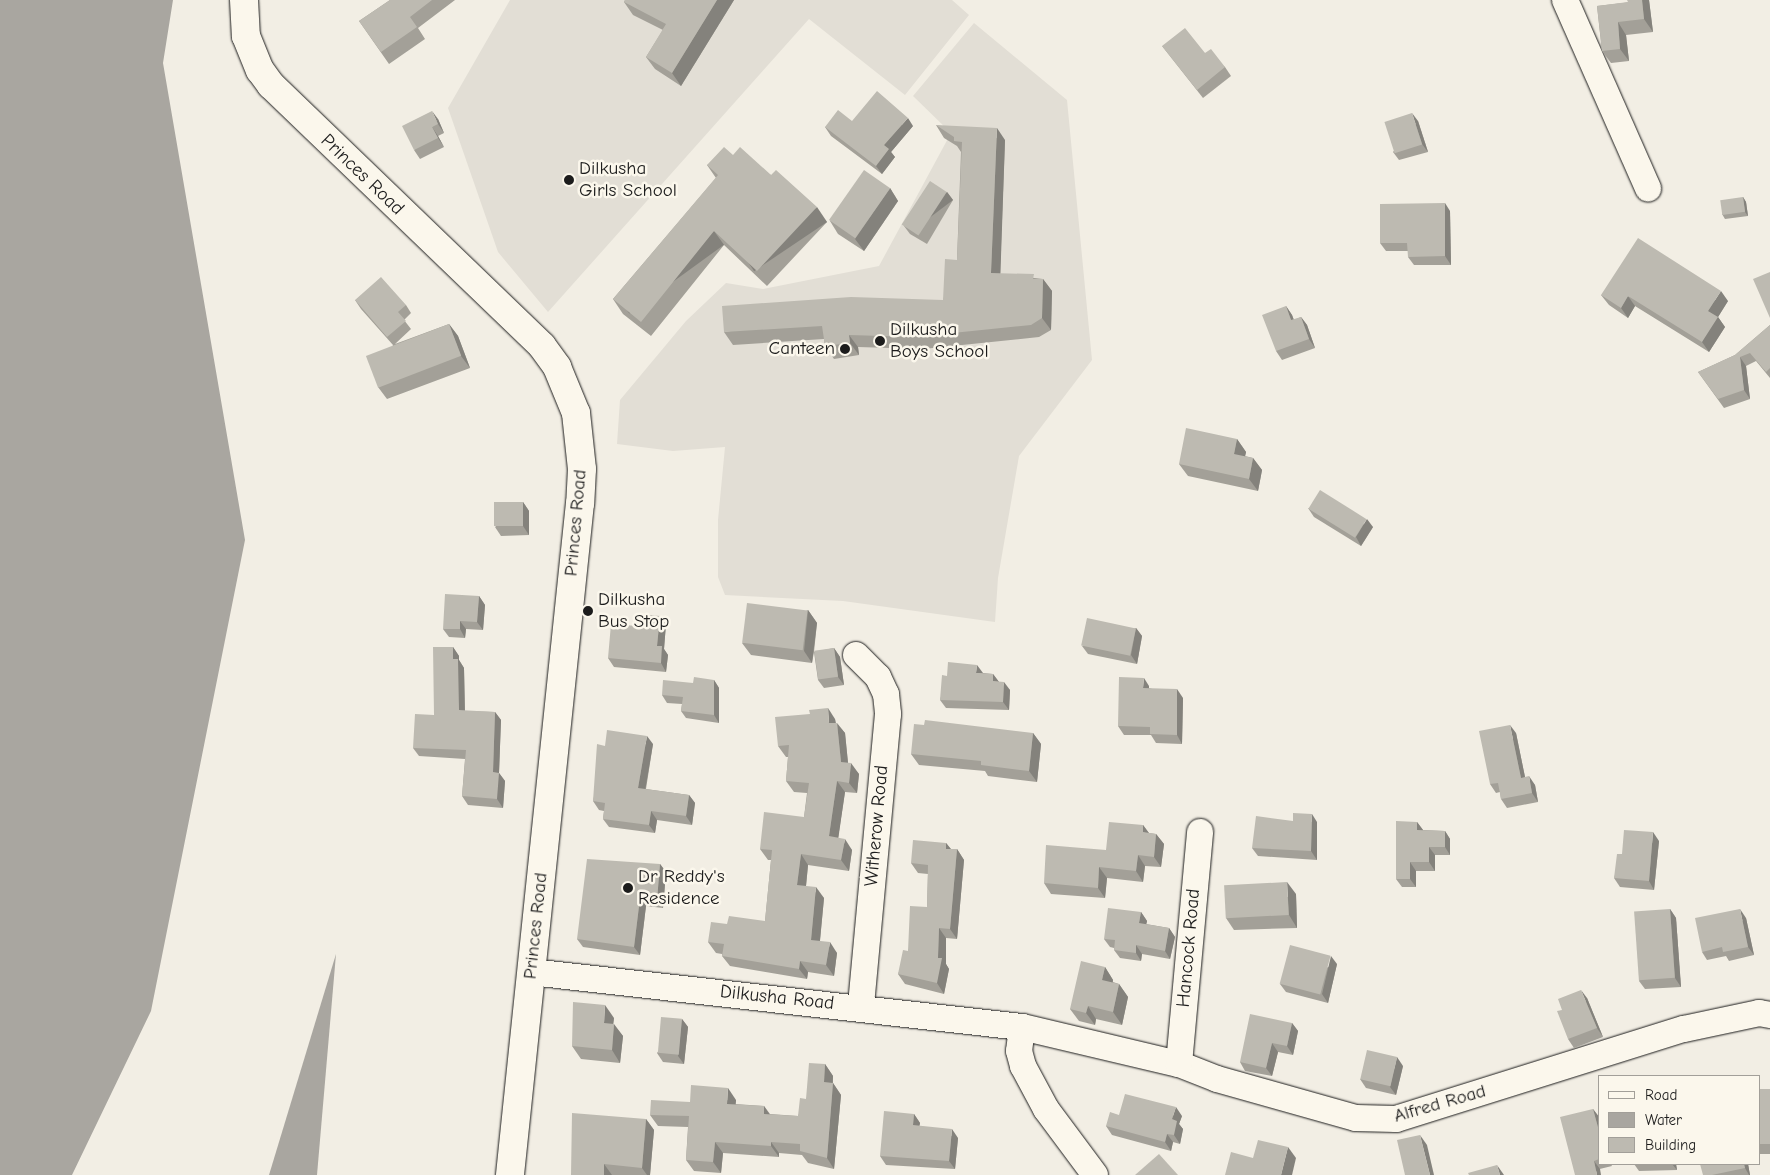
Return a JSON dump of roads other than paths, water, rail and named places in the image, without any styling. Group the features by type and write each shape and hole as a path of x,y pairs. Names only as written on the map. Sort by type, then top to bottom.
{"main road":[{"name":"Princes Road","path":"244,0 246,36 260,70 271,85 542,346 557,367 573,399 581,454 580,503 510,1175"}],"street":[{"path":"1565,0 1648,188"},
{"name":"Witherow Road","path":"856,655 878,678 886,694 888,714 861,1007"},
{"name":"Hancock Road","path":"1179,1064 1200,832"},
{"name":"Dilkusha Road","path":"531,972 861,1007 1022,1028"},
{"name":"Alfred Road","path":"1022,1028 1179,1064 1217,1079 1356,1118 1396,1120 1684,1029 1759,1014 1770,1015"},
{"path":"1022,1028 1019,1051 1023,1066 1046,1109 1096,1175"}],"water":[{"path":"0,0 173,0 163,63 245,540 151,1011 72,1175 0,1175"},
{"path":"336,954 317,1175 269,1175"}],"place":[{"name":"Dilkusha Girls School","path":"569,180"},
{"name":"Dilkusha Boys School","path":"880,341"},
{"name":"Canteen","path":"845,349"},
{"name":"Dilkusha Bus Stop","path":"588,611"},
{"name":"Dr Reddy's Residence","path":"628,888"}]}
